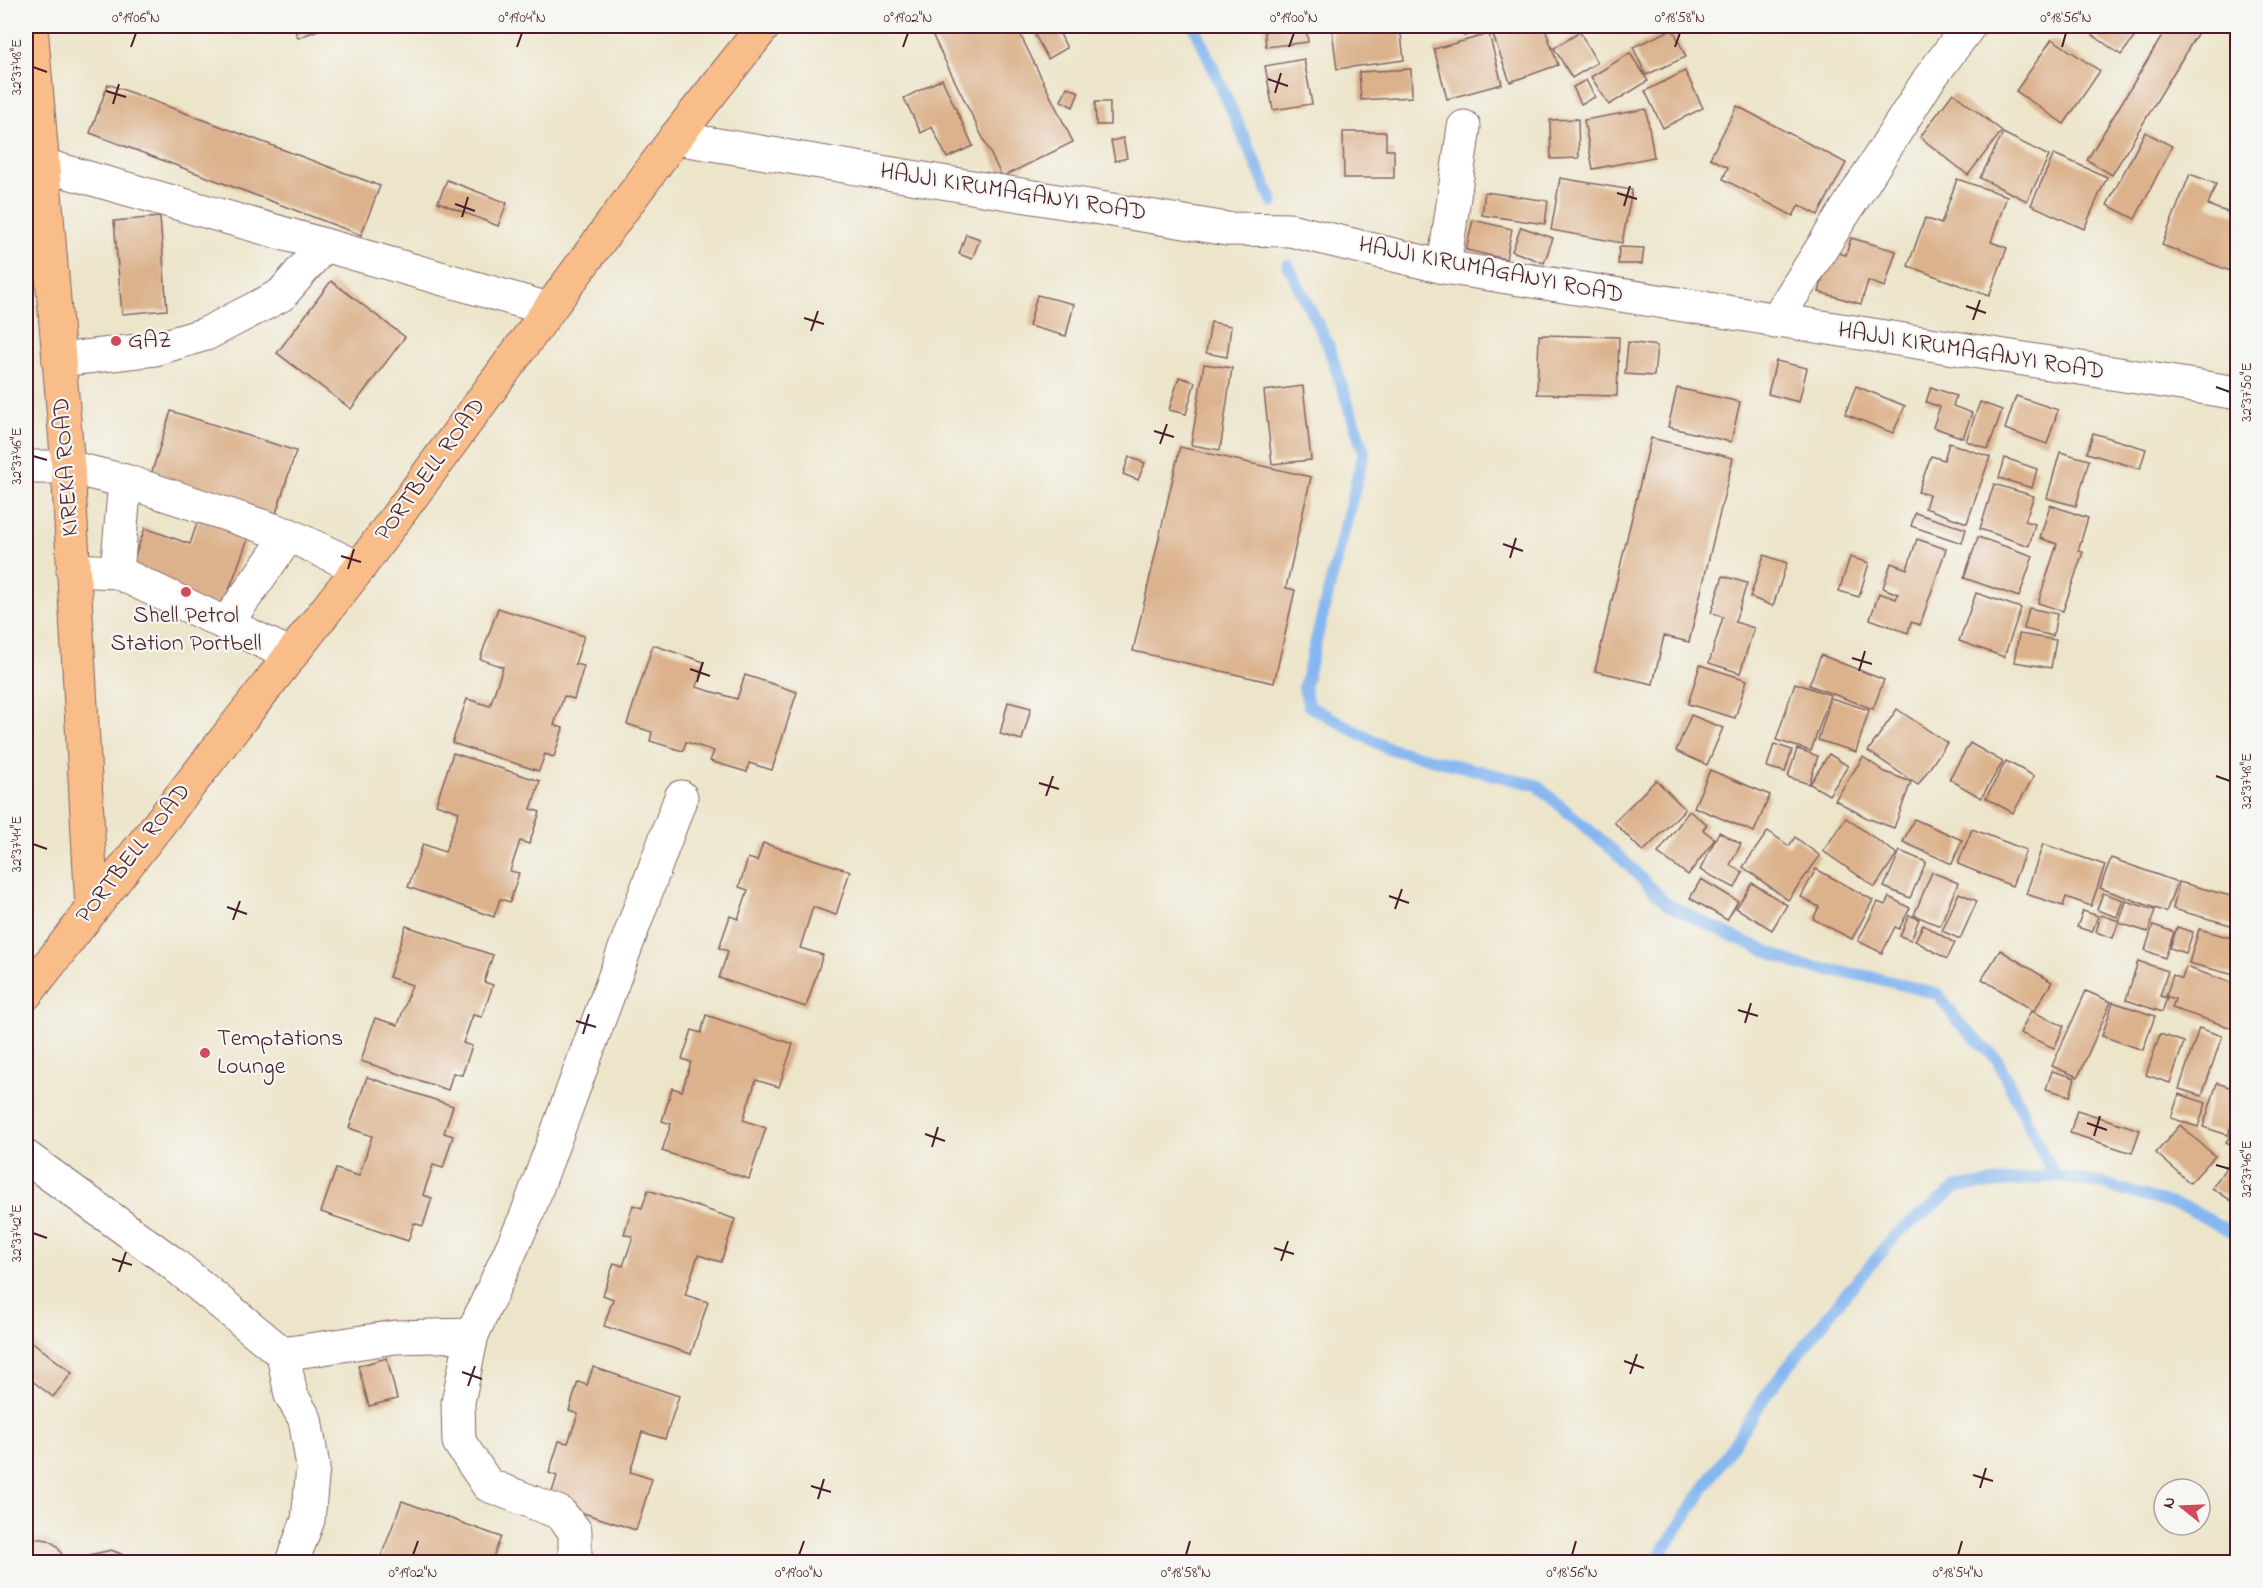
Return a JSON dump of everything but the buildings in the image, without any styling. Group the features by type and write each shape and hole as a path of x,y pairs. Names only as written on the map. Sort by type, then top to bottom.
{"main road":[{"name":"KIREKA ROAD","path":"31,26 68,467 92,908"},
{"name":"PORTBELL ROAD","path":"26,994 359,568 675,138 764,26"}],"street":[{"path":"1775,322 1929,79 1969,26"},
{"path":"1444,267 1464,127"},
{"name":"HAJJI KIRUMAGANYI ROAD","path":"675,138 1227,229 1290,230 1444,267 1775,322 2238,393"},
{"path":"43,165 549,309"},
{"path":"59,360 155,349 206,334 281,295 324,245"},
{"path":"26,466 68,467 124,481 289,535 359,568"},
{"path":"117,572 124,481"},
{"path":"226,624 289,535"},
{"path":"73,570 117,572 291,655"},
{"path":"575,1563 575,1531 560,1513 488,1485 459,1442 458,1402 472,1335 526,1217 681,796"},
{"path":"26,1157 171,1262 283,1354 291,1395 305,1419 314,1467 308,1520 292,1563"},
{"path":"283,1354 395,1337 472,1335"}],"waterway":[{"path":"1194,26 1273,202"},
{"path":"1288,265 1328,345 1364,452 1304,688 1309,706 1387,748 1536,785 1616,853 1668,905 1732,936 1799,965 1872,977 1938,994 1958,1022 1997,1059 2054,1176"},
{"path":"1655,1562 1768,1392 1843,1297 1898,1233 1957,1187 2054,1176 2100,1183 2189,1209 2238,1236"}],"place":[{"name":"GAZ","path":"116,341"},
{"name":"Shell Petrol Station Portbell","path":"186,592"},
{"name":"Temptations Lounge","path":"205,1053"}]}
